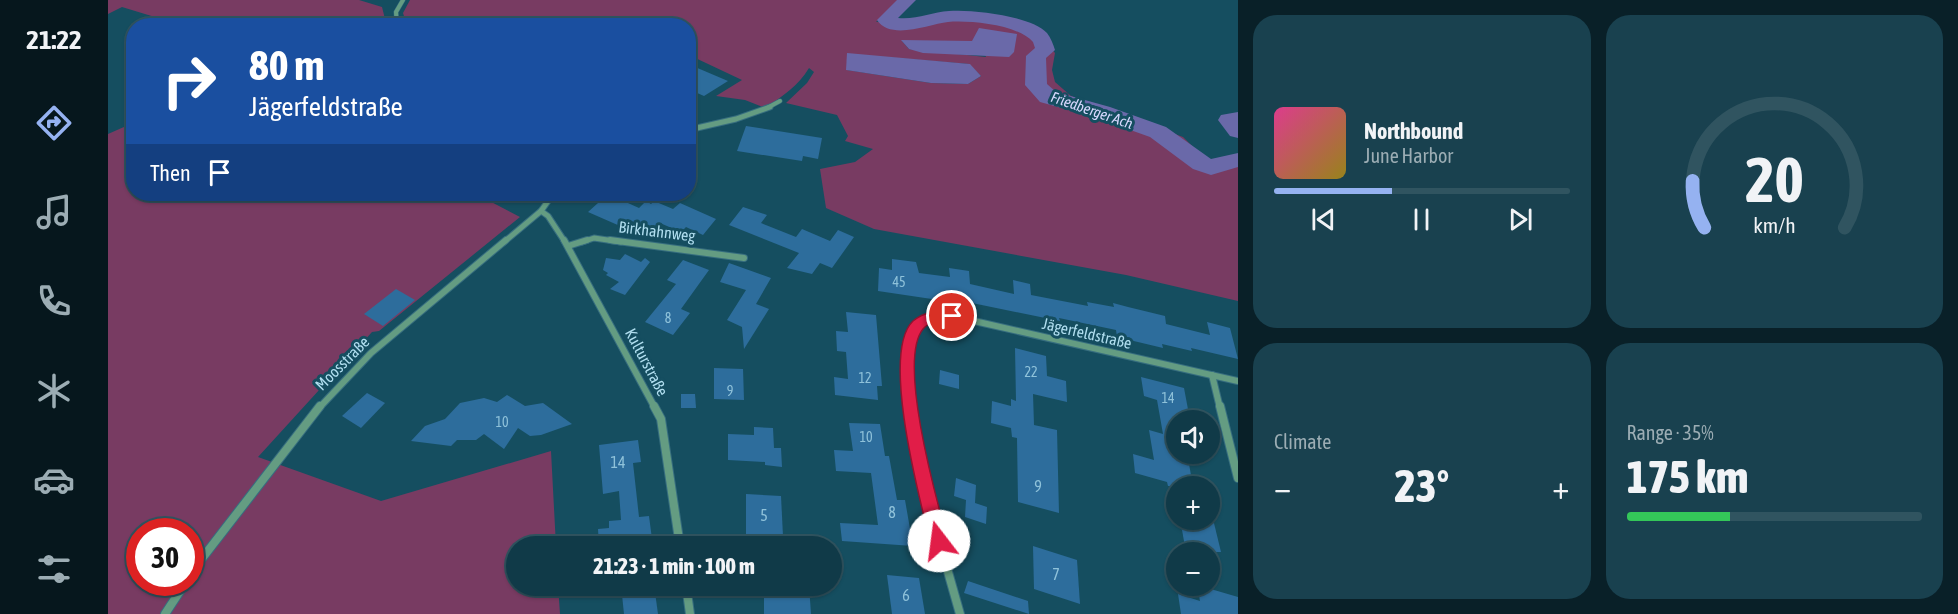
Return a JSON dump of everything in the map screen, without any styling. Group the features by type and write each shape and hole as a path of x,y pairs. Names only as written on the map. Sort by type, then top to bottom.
{"street":[{"path":"394,18 398,6 403,0"},
{"path":"696,128 763,111 780,101"},
{"name":"Moosstraße","path":"204,555 318,410 371,353 541,212 544,201"},
{"name":"Kulturstraße","path":"541,212 548,216 568,246 661,419 679,536"},
{"name":"Birkhahnweg","path":"568,246 594,238 744,258"},
{"name":"Jägerfeldstraße","path":"960,614 922,475 910,402 907,365 910,339 916,326 930,317 952,316 1238,381"},
{"path":"1212,375 1238,478"},
{"path":"165,614 177,596"},
{"path":"688,596 690,614"}],"shaded area":[{"path":"108,0 359,0 382,7 385,18 158,18 122,7 108,14"},
{"path":"410,0 899,0 876,22 891,20 901,24 958,13 1021,24 1035,30 1055,53 1052,70 1055,82 1071,96 1183,137 1205,159 1225,161 1238,156 1238,301 1126,275 874,229 826,208 820,169 855,162 873,149 845,141 848,136 837,115 786,103 807,83 814,72 809,68 784,95 765,108 745,100 716,96 742,80 696,58 696,18 405,18 403,13","holes":["977,33 986,57 909,49 902,41 973,41","847,54 969,64 981,76 968,84 931,83 847,70"]},
{"path":"979,28 1017,34 1014,52 1009,57 923,53 909,49 901,40 972,41"},
{"path":"847,53 970,64 981,76 968,84 931,83 846,70"},
{"path":"126,126 126,201 489,201 520,217 379,331 372,332 258,457 381,501 551,451 555,536 506,536 506,596 559,596 560,614 108,614 108,134"}],"building":[{"path":"696,67 728,81 704,96 696,92"},
{"path":"746,126 822,138 818,159 803,156 802,161 737,151"},
{"path":"600,201 624,201 639,208 646,201 651,204 654,201 673,209 680,203 716,219 703,235 686,227 681,232 660,223 653,230 627,219 620,226 588,212"},
{"path":"743,207 767,215 761,223 796,237 802,229 830,241 838,230 854,237 832,268 820,263 812,274 787,268 799,253 729,225"},
{"path":"625,254 641,262 645,258 650,262 625,295 610,289 619,282 606,275 608,273 603,270 606,258 620,260"},
{"path":"892,259 916,262 919,273 950,277 949,268 969,271 970,284 1014,294 1013,280 1030,284 1031,295 1088,306 1087,302 1114,307 1113,303 1165,316 1166,324 1210,335 1207,322 1230,328 1238,359 1162,344 1163,348 1117,337 1116,330 1059,318 1060,321 972,303 972,305 878,291 879,268 892,270"},
{"path":"683,260 709,270 681,309 690,313 673,335 645,322 676,284 667,280"},
{"path":"729,263 771,278 756,304 769,309 744,349 742,327 727,320 746,290 720,282"},
{"path":"396,289 415,300 383,326 364,314"},
{"path":"846,312 876,315 882,386 877,386 878,400 835,395 834,377 848,379 846,352 837,351 836,331 848,332"},
{"path":"1015,348 1046,356 1047,376 1066,381 1067,402 1033,394 1034,425 1057,430 1059,513 1018,502 1017,438 1012,437 1011,428 991,423 992,401 1011,406 1011,399 1016,401"},
{"path":"714,368 743,369 744,400 714,399"},
{"path":"940,370 959,375 959,389 939,384"},
{"path":"1141,377 1184,388 1188,410 1166,410 1166,464 1189,464 1191,476 1166,476 1166,482 1135,473 1133,454 1154,460 1149,430 1163,434 1157,400 1144,396"},
{"path":"367,393 385,403 361,428 342,416"},
{"path":"681,394 695,394 696,408 681,408"},
{"path":"507,395 525,406 543,403 572,424 541,435 530,436 518,428 504,449 484,434 476,440 457,440 451,446 411,441 425,426 445,419 460,403 484,398 497,402"},
{"path":"849,423 880,424 885,456 889,456 897,500 905,500 913,546 842,541 840,523 878,525 871,473 836,471 834,450 853,451"},
{"path":"754,427 773,428 774,448 781,448 782,467 765,465 765,462 728,460 728,434 754,435"},
{"path":"638,440 641,462 633,463 639,517 649,516 652,536 598,536 598,529 609,528 609,521 621,520 619,491 603,494 599,445"},
{"path":"956,478 976,485 975,503 987,507 986,524 965,517 966,500 954,496"},
{"path":"746,494 781,496 783,536 746,534"},
{"path":"1182,530 1216,530 1219,542 1184,542"},
{"path":"1033,546 1077,560 1080,604 1034,589"},
{"path":"887,575 919,578 925,614 892,614"},
{"path":"968,581 1028,601 1029,614 964,593"},
{"path":"1220,592 1238,597 1238,614 1181,614 1178,596 1200,601 1199,596 1220,596"},
{"path":"622,596 656,596 658,614 624,614"},
{"path":"764,596 810,596 811,614 764,614"}],"waterway":[{"name":"Friedberger Ach","path":"907,0 886,20 910,24 959,16 998,20 1024,27 1034,32 1043,42 1045,50 1036,56 1036,85 1048,97 1102,112 1158,132 1202,164 1211,167 1238,160"},
{"name":"Friedberger Ach","path":"1238,119 1229,120 1238,131"}],"route":[{"path":"939,541 922,475 910,402 907,351 916,326 930,317 952,316"}]}
